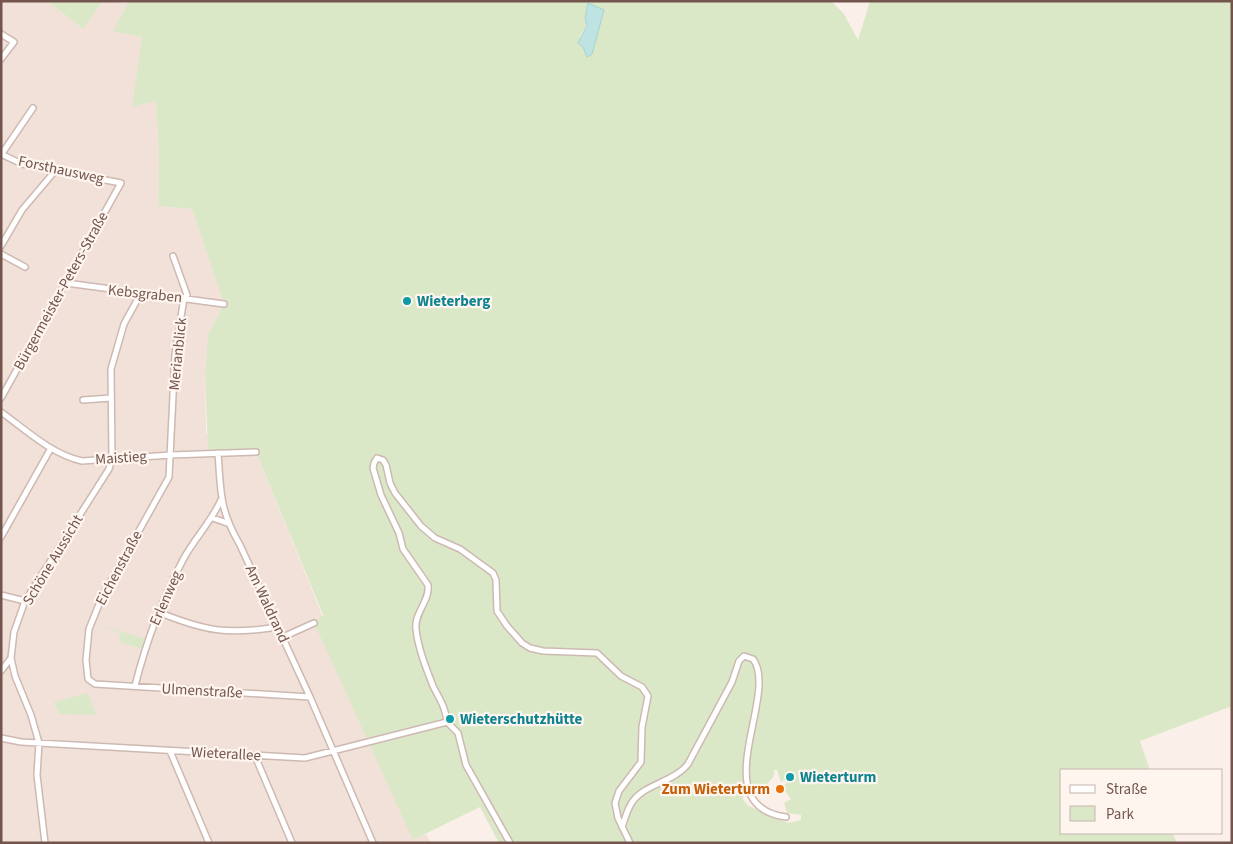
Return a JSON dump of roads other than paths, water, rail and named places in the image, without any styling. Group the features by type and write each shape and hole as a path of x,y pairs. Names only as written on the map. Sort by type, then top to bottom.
{"street":[{"path":"1,34 14,42 1,59"},
{"path":"1,155 33,108"},
{"name":"Forsthausweg","path":"1,155 22,164 121,183"},
{"path":"1,246 22,210 55,171"},
{"name":"Bürgermeister-Peters-Straße","path":"1,398 121,183"},
{"path":"1,254 25,267"},
{"name":"Merianblick","path":"172,455 175,354 184,298 187,295 174,256"},
{"name":"Kebsgraben","path":"66,283 224,304"},
{"path":"112,458 111,369 124,324 140,293"},
{"path":"82,400 111,398"},
{"name":"Maistieg","path":"1,412 51,448 82,462 112,458 256,452"},
{"path":"1,537 51,448"},
{"name":"Am Waldrand","path":"218,453 220,500 227,523 240,545 310,696 373,843"},
{"name":"Eichenstraße","path":"94,684 87,675 89,628 112,576 160,496 169,477 172,455"},
{"name":"Schöne Aussicht","path":"45,843 37,775 39,743 31,715 15,676 11,658 14,632 26,601 109,469 112,458"},
{"path":"510,843 466,764 458,733 447,722 446,711 426,666 416,630 417,617 427,597 428,585 403,549 399,533 383,501 373,468 378,458 383,460 386,465 393,490 422,526 435,538 460,549 493,573 496,580 497,611 522,643 543,652 597,653 621,676 646,691 648,699 642,727 641,762 621,788 616,799 616,813 630,843"},
{"name":"Erlenweg","path":"135,686 143,655 158,612 185,557 213,518 220,500"},
{"path":"213,518 227,523"},
{"path":"1,595 26,601"},
{"path":"158,612 192,625 220,631 248,631 277,626"},
{"path":"282,637 314,623"},
{"path":"622,827 631,804 636,797 681,772 688,764 732,682 739,661 744,656 753,659 759,671 749,741 747,784 752,798 759,807 771,814 786,818"},
{"path":"1,671 11,658"},
{"name":"Ulmenstraße","path":"94,684 182,691 310,696"},
{"name":"Wieterallee","path":"1,738 39,743 305,758 447,722"},
{"path":"170,751 209,843"},
{"path":"255,756 292,843"}],"water":[{"path":"588,3 604,10 592,54 587,57 583,47 578,43 587,26 585,18"}],"place":[{"name":"Wieterberg","path":"407,301"},
{"name":"Wieterschutzhütte","path":"450,719"},
{"name":"Wieterturm","path":"790,777"},
{"name":"Zum Wieterturm","path":"780,789"}]}
